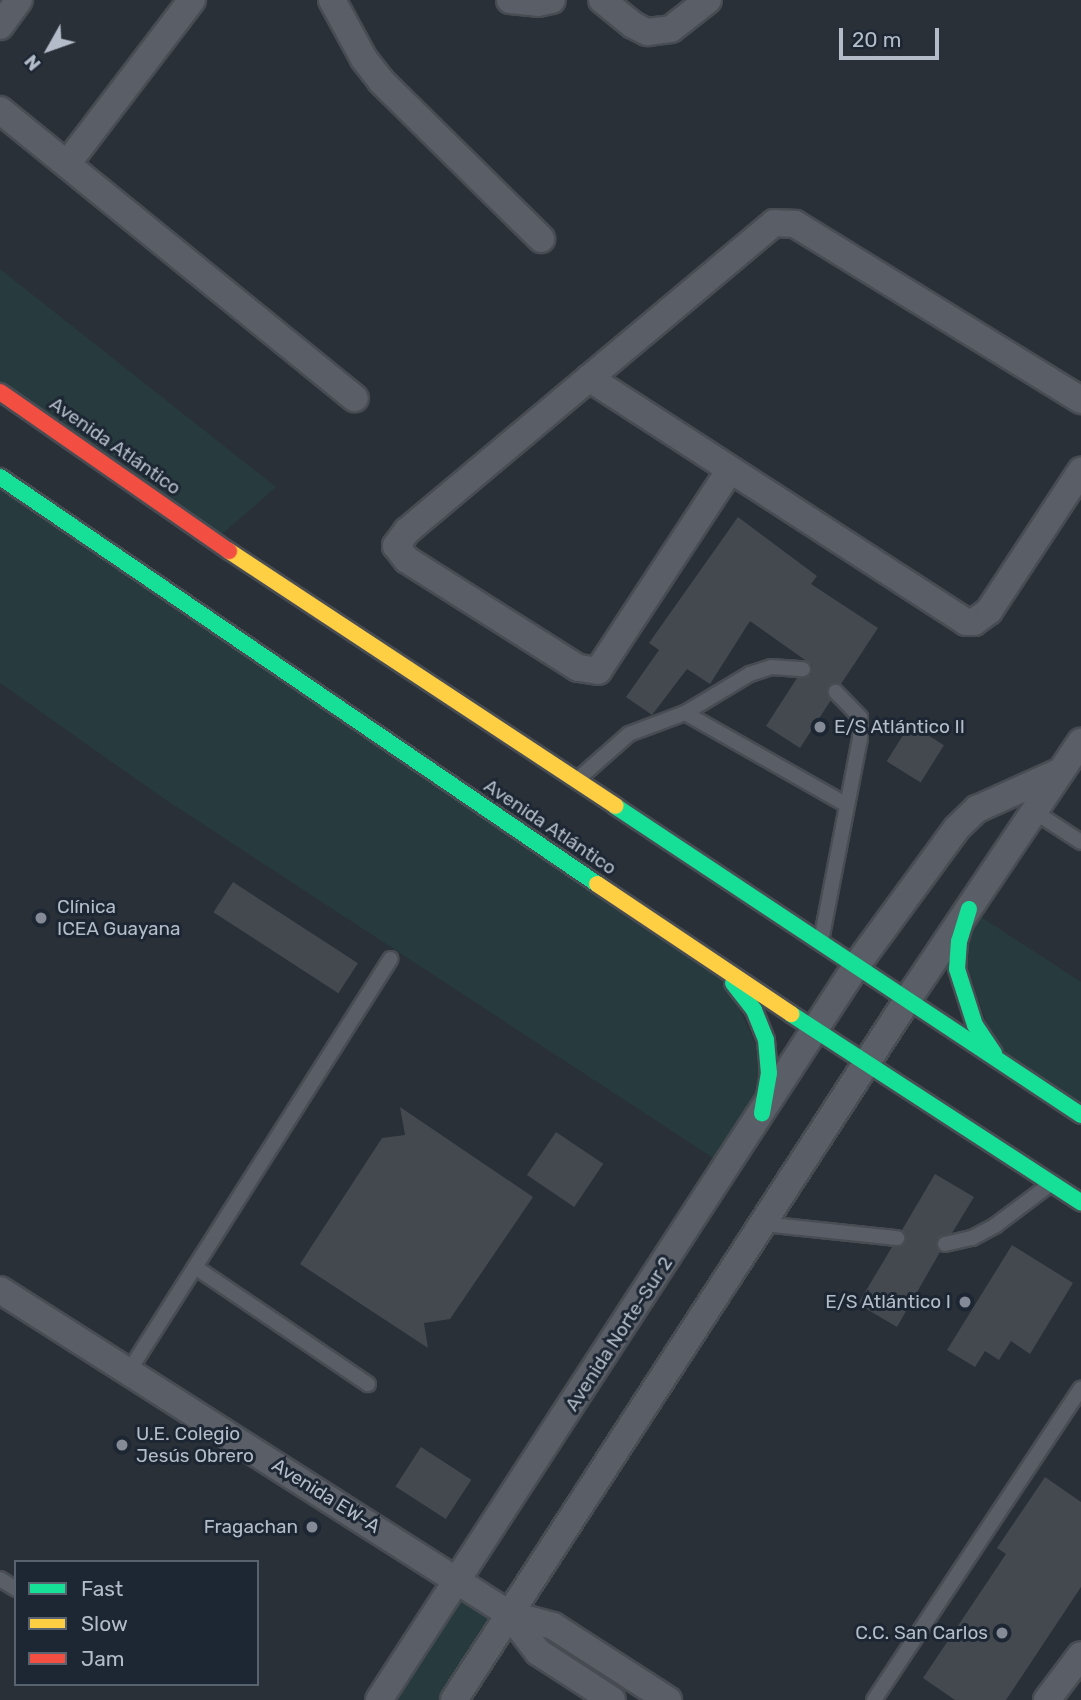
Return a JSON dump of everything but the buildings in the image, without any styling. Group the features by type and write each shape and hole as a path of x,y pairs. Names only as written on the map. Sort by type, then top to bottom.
{"main road":[{"name":"Avenida Atlántico","path":"0,391 214,541 1081,1115"},
{"name":"Avenida Atlántico","path":"0,477 721,969 1081,1202"},
{"path":"969,909 959,941 957,970 975,1025 999,1060"},
{"path":"721,969 754,1010 766,1040 769,1073 762,1112"}],"street":[{"path":"0,26 19,0"},
{"path":"67,164 192,0"},
{"path":"332,0 364,59 382,81 541,239"},
{"path":"510,0 538,4 552,0"},
{"path":"602,0 633,25 647,32 671,29 708,0"},
{"path":"0,110 355,398"},
{"path":"730,470 598,671 578,668 397,552 398,540 407,531 774,223 785,221 795,224 1081,400"},
{"path":"589,378 956,618 974,622 989,611 1081,471"},
{"path":"454,1700 908,999 1081,742"},
{"name":"Avenida Norte-Sur 2","path":"379,1700 856,966 957,828 977,810 1061,771"},
{"name":"Avenida EW-A","path":"0,1290 509,1614"},
{"path":"509,1614 538,1652 612,1700"},
{"path":"509,1614 553,1626 668,1700"},
{"path":"1047,1700 1081,1655"}],"lane":[{"path":"576,781 629,734 685,713 750,674 771,667 803,669"},
{"path":"821,942 860,739 860,718 836,692"},
{"path":"685,713 847,805"},
{"path":"1035,812 1081,842"},
{"path":"129,1371 390,960"},
{"path":"945,1244 972,1238 996,1225 1052,1183"},
{"path":"763,1224 897,1238"},
{"path":"195,1267 368,1384"},
{"path":"874,1700 1081,1388"}],"green space":[{"path":"0,269 276,487 214,541 0,392"},
{"path":"0,477 721,969 769,1073 727,1167 163,798 0,683"},
{"path":"969,909 1081,982 1081,1115 999,1060 959,941"},
{"path":"457,1579 509,1614 454,1700 379,1700"}],"traffic: fast":[{"path":"0,477 597,884"},
{"path":"615,806 1081,1115"},
{"path":"969,909 959,941 957,969 975,1025 994,1053"},
{"path":"733,983 754,1010 766,1040 769,1073 762,1113"},
{"path":"791,1014 1081,1202"}],"traffic: slow":[{"path":"229,551 615,806"},
{"path":"597,884 791,1014"}],"traffic: jam":[{"path":"0,392 229,551"}],"place":[{"name":"E/S Atlántico II","path":"820,727"},
{"name":"Clínica ICEA Guayana","path":"41,918"},
{"name":"E/S Atlántico I","path":"965,1302"},
{"name":"U.E. Colegio Jesús Obrero","path":"122,1445"},
{"name":"Fragachan","path":"312,1527"},
{"name":"C.C. San Carlos","path":"1002,1633"}]}
